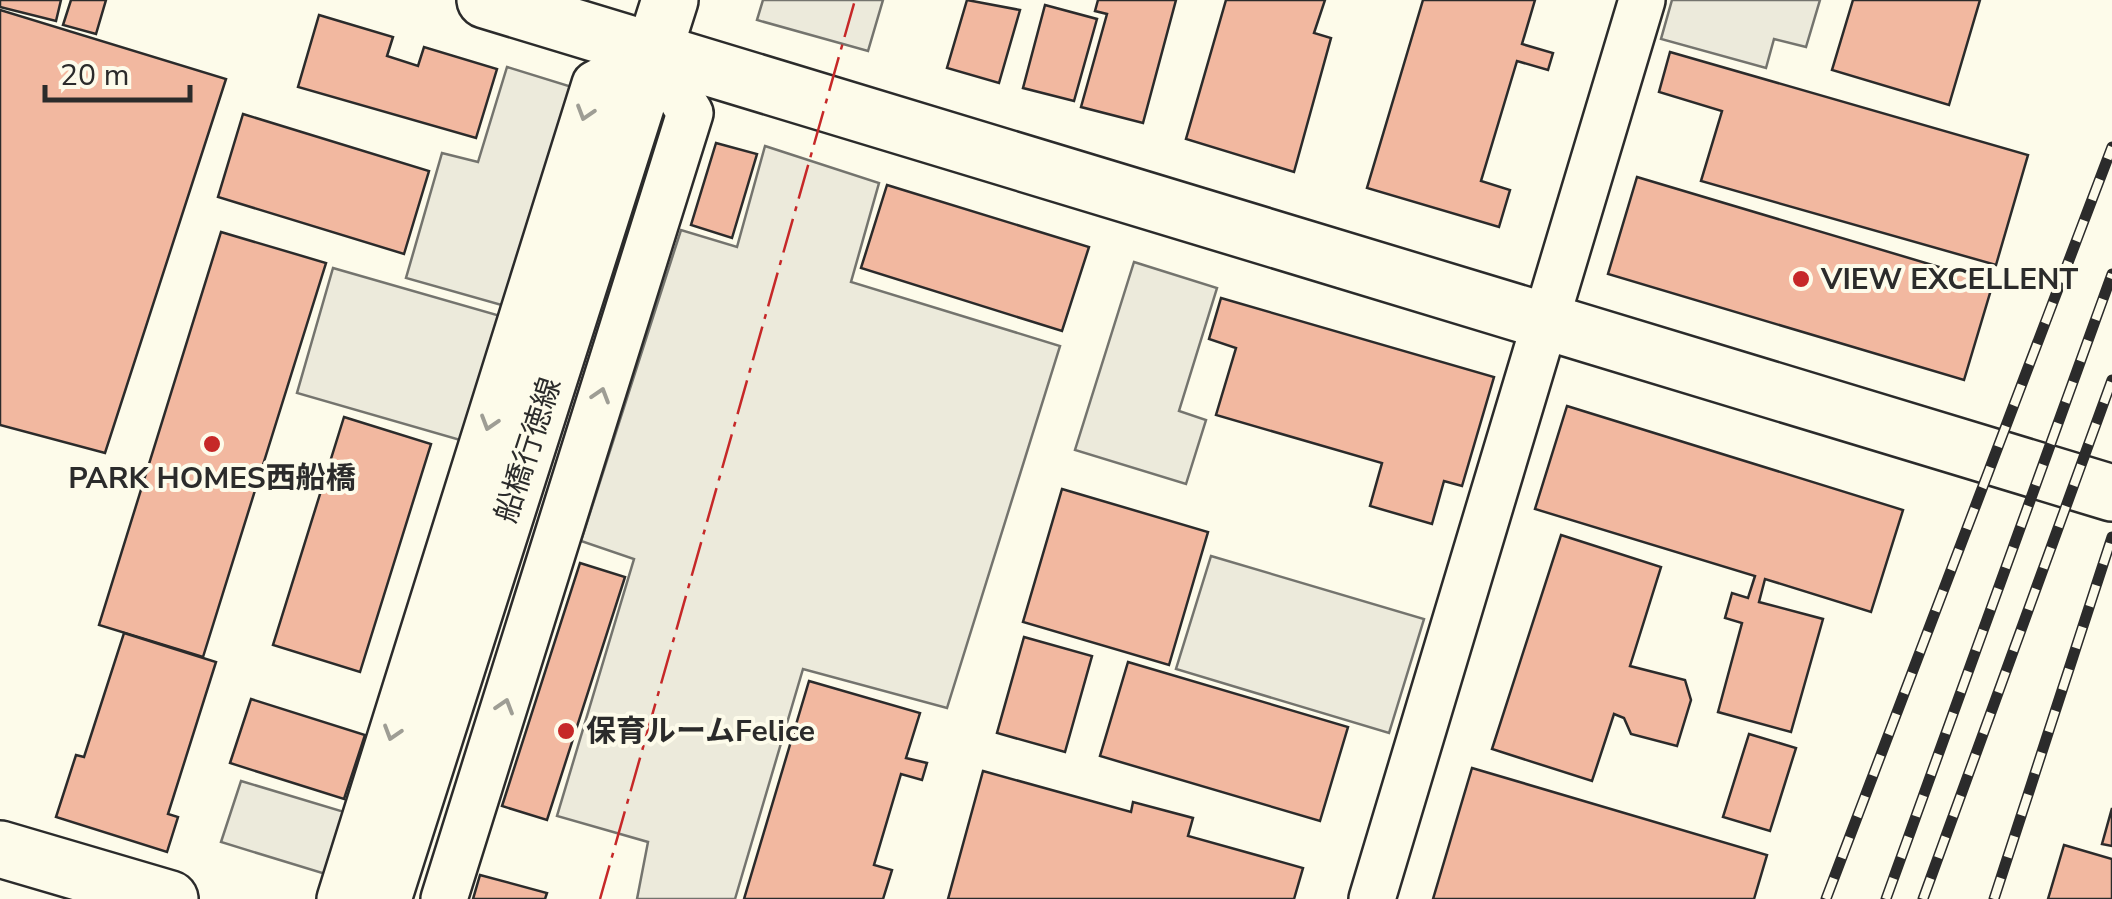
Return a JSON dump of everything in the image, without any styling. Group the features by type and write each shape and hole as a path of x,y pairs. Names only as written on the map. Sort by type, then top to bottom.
{"street":[{"path":"486,0 2112,493"},
{"name":"船橋行徳線","path":"383,899 670,0"},
{"path":"1372,899 1642,0"},
{"path":"340,899 594,84 654,52"},
{"path":"444,899 690,113 654,52"},
{"path":"0,849 170,899"}],"shaded area":[{"path":"763,0 883,0 868,51 757,20"},
{"path":"1672,0 1820,0 1806,47 1774,39 1766,68 1661,39"},
{"path":"507,67 572,87 505,306 406,278 442,153 478,162"},
{"path":"765,146 879,183 851,282 1060,346 947,708 803,669 735,899 637,899 648,842 557,816 634,559 581,541 681,230 737,247"},
{"path":"1134,262 1217,288 1179,411 1206,420 1186,484 1075,450"},
{"path":"333,268 504,317 467,442 297,393"},
{"path":"1211,556 1424,619 1389,733 1176,669"},
{"path":"241,781 351,814 332,876 221,842"}],"building":[{"path":"0,0 61,0 56,21 0,7"},
{"path":"71,0 106,0 96,34 63,25"},
{"path":"967,0 1020,10 999,83 947,68"},
{"path":"1098,0 1176,0 1143,123 1081,107 1107,14 1095,11"},
{"path":"1226,0 1325,0 1314,33 1331,38 1294,172 1186,139"},
{"path":"1423,0 1535,0 1522,44 1553,53 1548,70 1517,61 1481,181 1510,190 1499,227 1367,188"},
{"path":"1853,0 1980,0 1949,105 1832,70"},
{"path":"1045,5 1097,19 1074,101 1023,88"},
{"path":"0,10 226,79 105,453 0,425"},
{"path":"319,15 393,37 387,56 418,66 424,47 497,69 476,138 298,87"},
{"path":"1670,52 2028,155 1996,265 1701,181 1722,111 1659,92"},
{"path":"243,114 429,171 404,254 218,197"},
{"path":"716,143 757,154 732,238 691,225"},
{"name":"VIEW EXCELLENT","path":"1637,177 1993,283 1964,380 1608,274"},
{"path":"887,185 1089,247 1062,331 861,268"},
{"name":"PARK HOMES西船橋","path":"221,232 326,263 203,657 99,625"},
{"path":"1221,298 1494,377 1462,486 1444,481 1432,524 1370,506 1382,463 1216,415 1236,348 1209,339"},
{"path":"1567,406 1903,510 1871,612 1765,579 1759,602 1823,619 1791,732 1718,712 1742,623 1725,618 1732,593 1748,598 1755,576 1535,509"},
{"path":"344,417 431,444 360,672 273,645"},
{"path":"1062,489 1208,532 1169,665 1023,622"},
{"path":"1561,535 1661,567 1630,666 1685,680 1691,700 1677,746 1631,734 1624,718 1614,714 1592,781 1492,749"},
{"path":"580,563 625,577 547,820 502,806"},
{"path":"124,633 216,662 168,814 178,817 167,852 56,817 76,755 84,757"},
{"path":"1024,637 1092,656 1065,752 997,733"},
{"path":"1128,662 1348,727 1320,821 1100,756"},
{"path":"809,681 920,713 906,758 927,763 922,780 901,774 874,865 892,870 883,899 744,899"},
{"path":"251,699 365,735 344,799 230,763"},
{"path":"1749,734 1796,748 1770,831 1723,817"},
{"path":"1472,768 1767,855 1754,899 1433,899"},
{"path":"983,771 1131,812 1133,802 1193,818 1188,836 1303,868 1294,899 948,899"},
{"path":"2112,808 2112,846 2102,844"},
{"path":"2064,845 2112,859 2112,899 2048,899"},
{"path":"480,875 547,893 545,899 473,899"}],"railway":[{"path":"1826,899 2112,147"},
{"path":"1886,899 2112,274"},
{"path":"1923,899 2112,380"},
{"path":"1994,899 2112,537"}],"power":[{"path":"600,899 855,0"}],"place":[{"name":"VIEW EXCELLENT","path":"1801,279"},
{"name":"PARK HOMES西船橋","path":"212,444"},
{"name":"保育ルームFelice","path":"566,731"}]}
